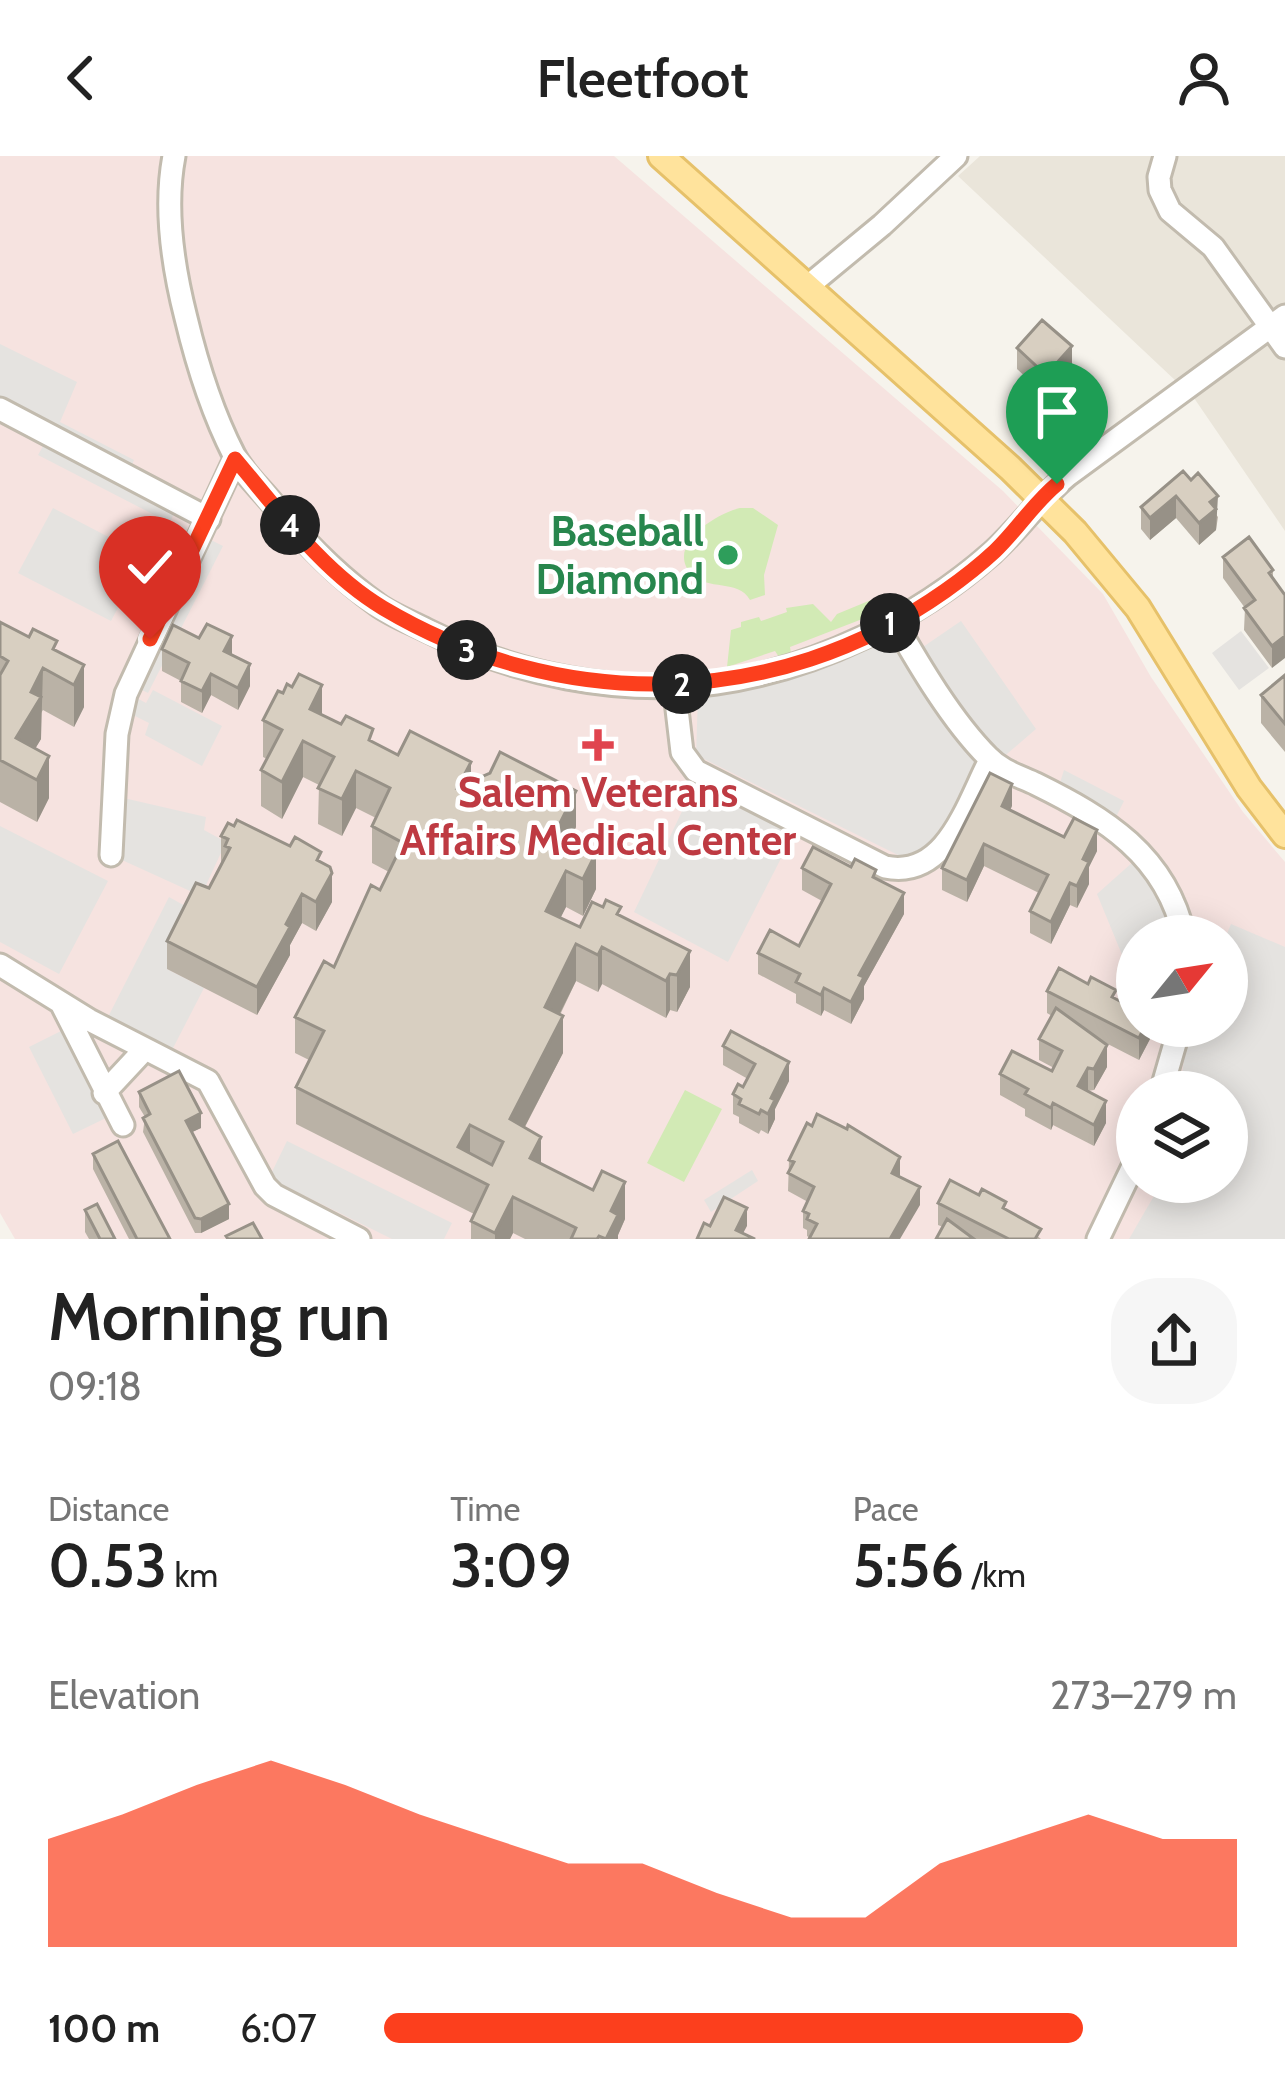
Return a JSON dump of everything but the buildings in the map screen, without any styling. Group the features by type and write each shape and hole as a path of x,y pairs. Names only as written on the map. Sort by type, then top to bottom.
{"main road":[{"path":"662,156 1041,497 1097,556 1138,608 1249,788 1285,835"}],"street":[{"path":"174,156 171,227 178,284 211,402 235,459 294,530 380,606 475,654 515,667 632,685 716,683 788,665 894,621 943,592 995,550 1041,497 1278,321"},
{"path":"807,287 956,156"},
{"path":"1165,156 1160,190 1170,212 1213,247 1278,321 1285,346"},
{"path":"0,409 209,519"},
{"path":"111,855 117,734 126,694 235,459"},
{"path":"894,621 918,663 990,760 1124,834 1157,871 1178,915"},
{"path":"674,684 682,752 696,771 885,867 911,869 935,858 990,760"},
{"path":"0,965 208,1081 260,1179 274,1195 359,1239"},
{"path":"61,1002 122,1125"},
{"path":"104,1093 145,1048"},
{"path":"1098,1239 1116,1202"}],"shaded area":[{"name":"Salem Veterans Affairs Medical Center","path":"0,156 614,156 1003,491 1103,594 1151,677 1243,812 1285,862 1285,1239 15,1239 0,1213"},
{"path":"980,156 1285,156 1285,531 1194,398 958,176"},
{"path":"0,344 77,382 60,422 134,460 130,469 0,402"},
{"path":"46,441 175,510 170,523 38,455"},
{"path":"53,508 145,556 111,621 18,573"},
{"path":"211,540 223,546 148,693 136,687"},
{"path":"961,621 1036,729 1001,759 920,649"},
{"path":"1241,631 1269,668 1239,690 1212,653"},
{"path":"891,641 981,763 939,840 927,852 904,858 696,755 698,695 792,677"},
{"path":"153,690 222,726 202,766 145,735 149,723 131,714 135,697 146,703"},
{"path":"1064,770 1124,801 1114,821 1058,789"},
{"path":"696,782 796,829 728,962 634,912"},
{"path":"115,796 206,817 204,830 226,842 201,896 111,855"},
{"path":"0,826 108,881 59,974 0,942"},
{"path":"1143,853 1173,915 1116,915 1116,940 1097,894"},
{"path":"169,897 196,912 167,969 204,988 171,1052 107,1019"},
{"path":"1248,931 1285,947 1285,1239 1129,1239 1150,1203 1248,1203 1248,1071 1183,1071 1185,1047 1248,1047"},
{"path":"61,1031 106,1118 73,1134 29,1047"},
{"path":"287,1141 452,1223 444,1239 392,1239 269,1178"},
{"path":"752,1170 758,1181 711,1212 704,1200"}],"green space":[{"name":"Baseball Diamond","path":"740,508 753,508 778,525 764,575 765,595 750,600 738,589 698,579 685,563 689,541 698,532"},
{"path":"871,600 878,612 790,647 791,653 779,657 775,651 727,667 731,630 741,627 741,622 759,617 761,621 787,612 786,608 813,604 831,622 837,614"},
{"path":"685,1090 722,1109 684,1182 647,1163"}],"place":[{"name":"Baseball Diamond","path":"728,555"},
{"name":"Salem Veterans Affairs Medical Center","path":"598,745"}],"route":[{"path":"150,639 235,459 294,530 380,606 475,654 515,667 632,685 716,683 788,665 874,632 943,592 995,550 1057,484"}]}
